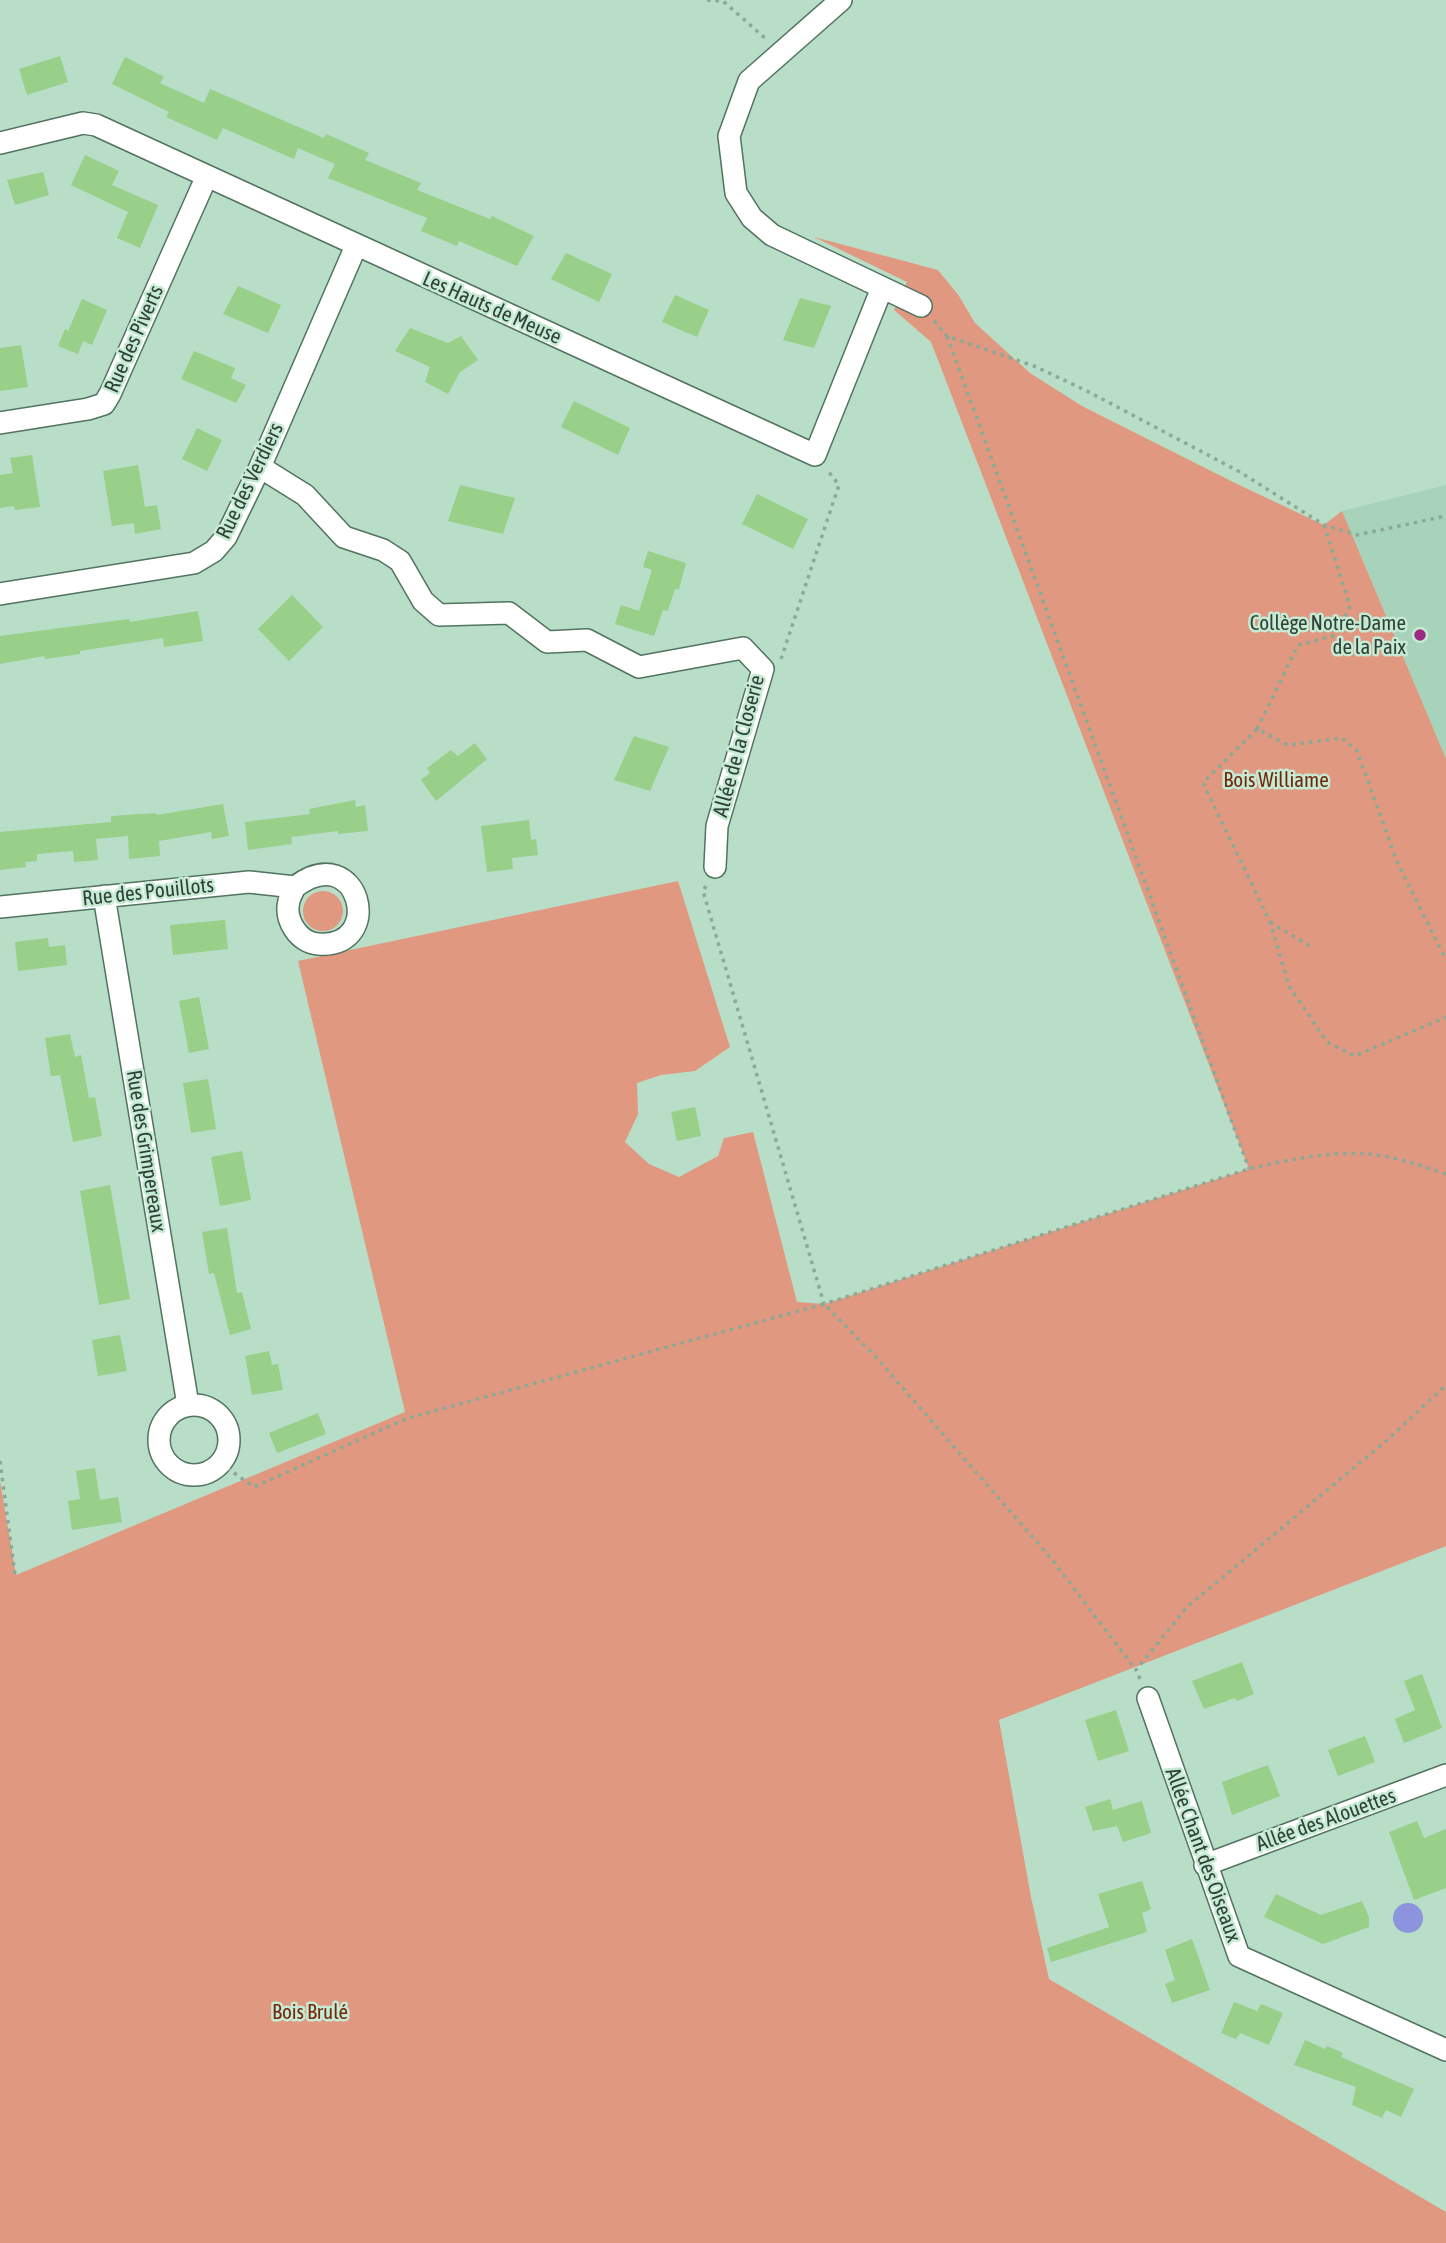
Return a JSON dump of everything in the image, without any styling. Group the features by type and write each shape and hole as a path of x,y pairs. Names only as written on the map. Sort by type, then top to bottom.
{"street":[{"path":"841,0 749,81 729,136 736,193 752,218 772,234 921,306"},
{"name":"Les Hauts de Meuse","path":"0,144 83,123 96,125 206,178 815,455"},
{"name":"Rue des Piverts","path":"0,423 104,404 206,178"},
{"name":"Rue des Verdiers","path":"0,594 194,563 214,551 226,537 260,467 356,246"},
{"path":"815,455 882,288"},
{"name":"Allée de la Closerie","path":"260,467 305,495 344,537 383,550 400,561 423,601 439,615 509,613 547,642 587,640 639,667 743,648 763,669 717,826 715,867"},
{"name":"Rue des Pouillots","path":"0,907 249,882 295,887"},
{"name":"Rue des Grimpereaux","path":"104,896 188,1405"},
{"path":"188,1405 205,1407 219,1416 228,1431 228,1448 220,1463 207,1473 190,1475 174,1470 163,1457 158,1441 162,1425 173,1412 188,1405"},
{"name":"Allée Chant des Oiseaux","path":"1148,1698 1239,1956 1446,2050"},
{"name":"Allée des Alouettes","path":"1205,1865 1446,1775"}],"path":[{"path":"707,0 723,1 781,52"},
{"path":"921,306 947,336 1249,1169"},
{"path":"947,336 1034,366 1089,392 1240,472 1324,525 1357,535 1446,516"},
{"path":"780,663 839,485 815,455"},
{"path":"1324,525 1350,606 1336,635 1298,645 1257,729 1203,783 1270,922 1289,986 1327,1042 1355,1056 1446,1017"},
{"path":"1257,729 1288,745 1342,738 1357,751 1398,864 1446,961"},
{"path":"715,867 704,891 824,1304 874,1355 1050,1557 1136,1670 1148,1698"},
{"path":"1270,922 1313,947"},
{"path":"220,1463 254,1487 405,1419 824,1304 1249,1169 1308,1156 1368,1154 1446,1174"},
{"path":"1136,1670 1187,1607 1386,1441 1446,1385"},
{"path":"0,1461 15,1576"}],"shaded area":[{"name":"Collège Notre-Dame de la Paix","path":"1446,485 1446,759 1342,511"}],"green space":[{"path":"814,237 938,270 959,296 975,323 1030,373 1082,406 1324,525 1342,511 1446,759 1446,1546 999,1720 1031,1897 1049,1979 1446,2212 1446,2243 0,2243 0,1481 16,1575 405,1412 298,961 678,881 730,1047 695,1071 661,1075 637,1083 638,1114 625,1142 649,1164 679,1177 718,1156 724,1138 753,1132 797,1302 824,1304 1249,1169 931,342 894,310 907,282"},
{"path":"323,891 331,892 337,897 342,903 342,919 337,925 331,930 323,931 315,930 309,925 304,919 303,911 304,903 309,897 315,892"}],"water":[{"path":"1408,1903 1419,1907 1423,1918 1419,1929 1408,1933 1397,1929 1393,1918 1397,1907"}],"building":[{"path":"60,56 68,82 27,95 19,69"},
{"path":"125,57 164,77 160,83 204,103 210,89 324,138 326,134 369,153 365,160 421,183 417,190 490,219 492,216 534,236 517,266 459,241 457,246 421,231 427,218 328,178 335,164 298,148 294,159 223,128 217,140 166,117 169,112 112,84"},
{"path":"85,155 119,171 112,185 158,205 140,248 117,238 128,212 71,185"},
{"path":"43,172 49,195 15,205 7,180"},
{"path":"566,253 612,274 599,302 551,279"},
{"path":"238,286 281,305 268,333 223,314"},
{"path":"675,295 709,310 697,337 662,322"},
{"path":"800,298 831,306 814,348 783,340"},
{"path":"82,299 107,310 92,345 83,341 78,354 58,346"},
{"path":"410,328 448,343 461,336 478,360 460,372 448,394 425,382 430,367 395,351"},
{"path":"21,345 28,387 0,391 0,348"},
{"path":"194,351 235,368 231,378 246,385 236,403 181,379"},
{"path":"574,401 630,428 618,455 561,427"},
{"path":"197,428 222,440 207,471 182,459"},
{"path":"32,455 40,507 15,510 14,506 0,508 0,475 13,473 10,458"},
{"path":"138,465 145,507 157,505 161,529 135,534 134,523 112,526 103,471"},
{"path":"460,485 515,498 503,534 448,521"},
{"path":"757,494 808,519 793,549 742,524"},
{"path":"648,551 686,563 679,589 675,589 668,611 663,610 654,636 615,624 621,605 639,611 652,570 643,567"},
{"path":"292,595 323,627 289,661 258,629"},
{"path":"198,611 203,641 164,647 163,638 80,651 80,654 45,659 44,656 0,664 0,636 129,619 130,622"},
{"path":"634,736 669,747 650,791 614,780"},
{"path":"475,743 487,759 436,801 421,780 430,773 427,768 451,750 458,756"},
{"path":"355,800 356,807 365,805 368,831 338,834 338,831 291,837 292,844 248,850 245,822 310,814 309,809"},
{"path":"223,804 229,836 212,839 211,832 159,841 160,856 129,859 128,836 96,839 98,860 74,862 73,851 37,854 37,861 25,862 26,867 0,870 0,832 111,822 111,816 157,815"},
{"path":"529,820 531,840 536,839 538,855 512,858 513,869 487,872 481,826"},
{"path":"225,920 228,949 173,955 170,925"},
{"path":"48,938 49,947 65,945 67,965 18,971 15,942"},
{"path":"199,997 209,1049 189,1053 179,1001"},
{"path":"70,1034 75,1057 81,1055 89,1098 95,1097 102,1136 73,1142 60,1075 51,1076 45,1038"},
{"path":"208,1079 216,1129 191,1133 183,1083"},
{"path":"695,1107 701,1136 677,1141 671,1112"},
{"path":"242,1151 251,1200 220,1206 211,1157"},
{"path":"110,1185 130,1299 99,1305 80,1191"},
{"path":"227,1228 237,1293 242,1292 251,1329 230,1335 214,1273 209,1274 202,1232"},
{"path":"120,1335 127,1371 98,1376 92,1340"},
{"path":"269,1351 272,1365 278,1364 283,1390 252,1395 245,1356"},
{"path":"318,1413 326,1434 277,1453 269,1433"},
{"path":"95,1468 100,1500 118,1497 122,1522 72,1530 68,1501 80,1499 76,1471"},
{"path":"1242,1662 1254,1694 1204,1709 1192,1681"},
{"path":"1422,1674 1442,1728 1404,1743 1395,1719 1415,1710 1404,1681"},
{"path":"1116,1710 1129,1751 1098,1761 1085,1720"},
{"path":"1365,1736 1375,1762 1338,1776 1328,1750"},
{"path":"1268,1765 1280,1796 1232,1815 1222,1782"},
{"path":"1110,1799 1113,1810 1142,1801 1151,1833 1123,1842 1117,1826 1093,1831 1085,1807"},
{"path":"1417,1821 1424,1838 1446,1829 1446,1888 1414,1900 1389,1832"},
{"path":"1142,1881 1151,1909 1142,1913 1147,1932 1051,1962 1047,1948 1109,1927 1098,1894"},
{"path":"1276,1894 1321,1915 1362,1901 1369,1917 1369,1927 1323,1944 1264,1917"},
{"path":"1192,1939 1210,1990 1172,2003 1165,1984 1175,1980 1165,1950"},
{"path":"1234,2002 1257,2011 1261,2004 1283,2013 1269,2045 1240,2033 1236,2039 1221,2033"},
{"path":"1305,2040 1343,2053 1341,2057 1414,2089 1401,2117 1386,2110 1382,2118 1352,2105 1356,2087 1294,2065"}],"place":[{"name":"Collège Notre-Dame de la Paix","path":"1420,635"}],"park label":[{"name":"Bois Williame","path":"1276,780"},
{"name":"Bois Brulé","path":"310,2012"}]}
